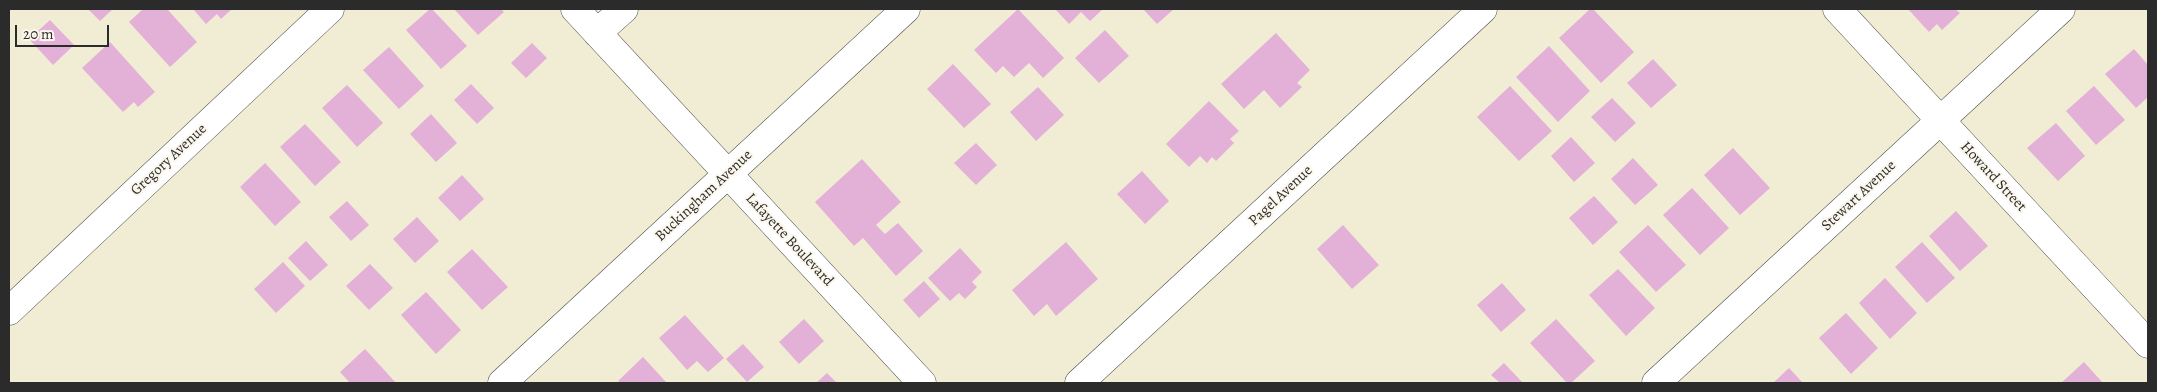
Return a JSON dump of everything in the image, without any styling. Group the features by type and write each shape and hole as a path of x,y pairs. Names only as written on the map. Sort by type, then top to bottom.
{"street":[{"name":"Gregory Avenue","path":"9,311 330,9"},
{"name":"Lafayette Boulevard","path":"575,9 922,383"},
{"path":"598,33 624,9"},
{"name":"Buckingham Avenue","path":"502,383 906,9"},
{"name":"Pagel Avenue","path":"1079,383 1482,9"},
{"name":"Howard Street","path":"1837,9 2148,344"},
{"name":"Stewart Avenue","path":"1656,383 2061,9"}],"building":[{"path":"88,9 113,9 100,21"},
{"path":"143,9 167,9 197,42 170,67 129,22"},
{"path":"193,9 232,9 221,19 217,14 206,24"},
{"path":"430,9 467,46 441,69 406,30"},
{"path":"454,9 501,9 504,12 478,35"},
{"path":"1018,9 1064,58 1043,78 1029,63 1014,77 1003,66 996,73 974,50"},
{"path":"1055,9 1103,9 1090,21 1081,12 1069,24"},
{"path":"1143,9 1174,9 1157,24"},
{"path":"1590,9 1593,9 1634,52 1601,83 1559,38"},
{"path":"1908,9 1955,9 1960,13 1942,30 1937,24 1929,32"},
{"path":"50,20 74,45 53,65 29,39"},
{"path":"1105,30 1129,56 1099,83 1075,58"},
{"path":"1276,33 1310,70 1297,83 1302,87 1280,108 1264,90 1244,109 1221,84"},
{"path":"110,42 155,92 138,107 134,102 123,112 82,68"},
{"path":"532,43 547,58 526,78 511,63"},
{"path":"1549,46 1590,91 1558,122 1516,77"},
{"path":"389,47 424,86 399,109 363,70"},
{"path":"2134,49 2148,65 2148,97 2136,108 2105,74"},
{"path":"1653,59 1677,85 1651,108 1627,83"},
{"path":"953,64 991,104 964,128 927,89"},
{"path":"471,84 494,108 477,124 454,100"},
{"path":"347,85 383,123 357,147 322,108"},
{"path":"1510,86 1552,131 1519,161 1477,117"},
{"path":"2094,86 2125,120 2096,145 2066,111"},
{"path":"1038,87 1064,115 1036,141 1010,112"},
{"path":"1612,98 1636,123 1615,142 1591,117"},
{"path":"1209,101 1239,131 1230,139 1234,143 1216,161 1212,157 1207,163 1200,156 1189,167 1166,144"},
{"path":"431,114 457,143 436,162 410,134"},
{"path":"2056,123 2085,156 2058,181 2027,148"},
{"path":"305,124 341,162 315,186 280,147"},
{"path":"1571,137 1595,163 1574,182 1551,156"},
{"path":"976,143 997,165 976,185 954,163"},
{"path":"1733,148 1770,188 1740,215 1704,175"},
{"path":"1633,158 1658,185 1635,205 1611,179"},
{"path":"862,159 901,202 876,225 885,234 898,223 923,251 896,276 863,238 854,246 815,202"},
{"path":"265,163 301,202 275,226 240,187"},
{"path":"1142,171 1169,201 1145,224 1117,194"},
{"path":"462,175 484,199 460,221 438,198"},
{"path":"1692,188 1729,228 1700,255 1663,215"},
{"path":"1594,196 1618,222 1593,245 1569,218"},
{"path":"347,201 369,225 351,241 329,217"},
{"path":"1956,211 1988,246 1960,271 1929,236"},
{"path":"417,217 439,241 415,263 393,239"},
{"path":"1343,225 1379,265 1352,289 1317,249"},
{"path":"1648,225 1686,265 1656,292 1619,252"},
{"path":"306,241 328,265 310,281 288,258"},
{"path":"1066,242 1098,279 1056,316 1047,304 1034,316 1012,290"},
{"path":"1922,242 1955,278 1927,303 1895,267"},
{"path":"960,248 982,272 972,282 977,287 965,299 959,293 950,301 928,278"},
{"path":"472,249 508,287 482,310 447,272"},
{"path":"283,262 305,286 276,313 254,289"},
{"path":"370,264 393,288 369,310 346,286"},
{"path":"1618,269 1655,308 1626,336 1589,295"},
{"path":"1885,278 1917,313 1890,339 1859,303"},
{"path":"924,281 940,299 919,318 903,300"},
{"path":"1502,283 1526,310 1501,332 1477,305"},
{"path":"426,292 461,330 436,354 401,315"},
{"path":"1846,313 1878,348 1851,374 1819,338"},
{"path":"685,315 724,358 708,372 697,361 687,370 659,338"},
{"path":"804,319 824,341 799,364 779,342"},
{"path":"1556,319 1595,361 1571,383 1567,383 1530,343"},
{"path":"743,344 764,367 747,382 726,359"},
{"path":"365,349 396,383 350,383 340,372"},
{"path":"643,357 667,383 621,383 618,381"},
{"path":"2084,362 2103,383 2061,383"},
{"path":"1504,363 1523,383 1500,383 1491,375"},
{"path":"1789,368 1803,383 1773,383"},
{"path":"827,373 837,383 816,383"}]}
